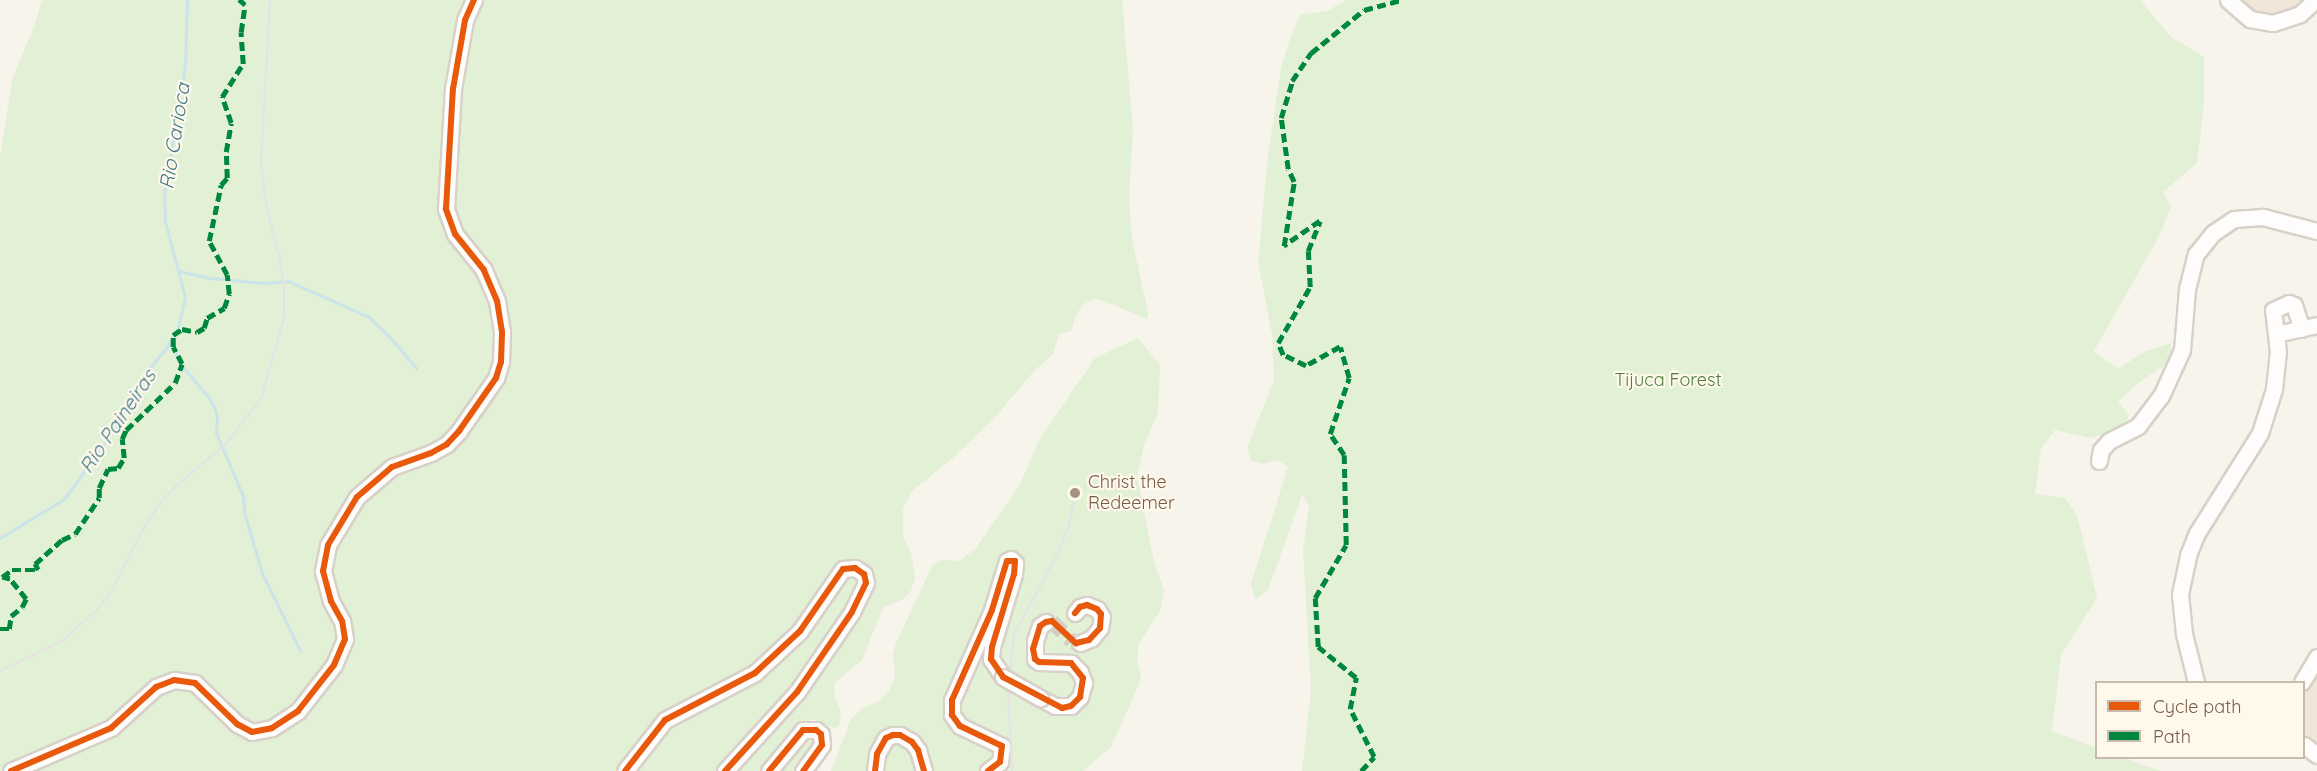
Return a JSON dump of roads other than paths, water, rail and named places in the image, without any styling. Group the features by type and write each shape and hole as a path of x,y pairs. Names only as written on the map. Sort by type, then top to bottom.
{"street":[{"path":"11,771 111,728 156,687 174,680 195,683 237,724 252,732 273,729 298,711 334,665 345,639 342,621 331,601 323,571 327,545 357,496 392,467 431,453 447,444 459,431 496,378 501,362 502,332 497,301 484,270 455,234 446,209 453,89 465,20 474,0"},
{"path":"2228,0 2250,19 2273,23 2300,14 2316,0"},
{"path":"2099,461 2101,450 2109,441 2138,426 2161,396 2182,350 2187,290 2196,254 2213,233 2234,219 2263,217 2317,231"},
{"path":"2196,681 2184,634 2180,594 2188,555 2197,533 2260,434 2274,389 2278,353 2273,310 2289,303 2294,305 2310,327 2276,334"},
{"path":"988,771 1000,762 1002,746 960,726 952,715 952,699 992,610 1006,563 1011,559 1015,563 1014,574 992,647 991,659 994,668 1003,677 1055,706 1071,706 1080,697 1084,684 1080,672 1071,663 1039,662 1035,659 1035,639 1041,624 1046,622"},
{"path":"625,771 665,720 755,673 800,631 843,569 855,568 864,574 866,583 852,612 797,692 725,771"},
{"path":"1075,613 1080,607 1087,605 1097,609 1102,617 1100,628 1092,638 1080,643"},
{"path":"2303,681 2317,657"},
{"path":"769,771 803,730 816,730 821,734 822,745 803,771"},
{"path":"875,771 877,754 886,738 893,735 912,742 918,750 924,771"},
{"path":"2305,746 2317,755"}],"waterway":[{"name":"Rio Paineiras","path":"0,538 64,499 103,445 137,392 146,372 167,347 178,327 185,297 165,222 164,195 185,65 187,0"},
{"path":"179,271 209,278 265,283 288,281 369,317 389,336 416,368"},
{"path":"170,342 182,366 214,407 217,417 216,433 243,496 244,512 262,573 300,651"}],"tunnel":[{"path":"1046,622 1052,621 1072,641 1080,643"}],"tram line":[{"path":"0,671 63,640 97,610 112,590 142,531 161,502 177,485 227,443 261,399 284,318 284,284 267,210 261,163 270,0"},
{"path":"1012,771 1008,691 1014,634 1058,554 1069,525 1075,493"}],"place":[{"name":"Christ the Redeemer","path":"1075,493"}],"water label":[{"name":"Rio Carioca","path":"174,136"}],"park label":[{"name":"Tijuca Forest","path":"1668,380"}]}
